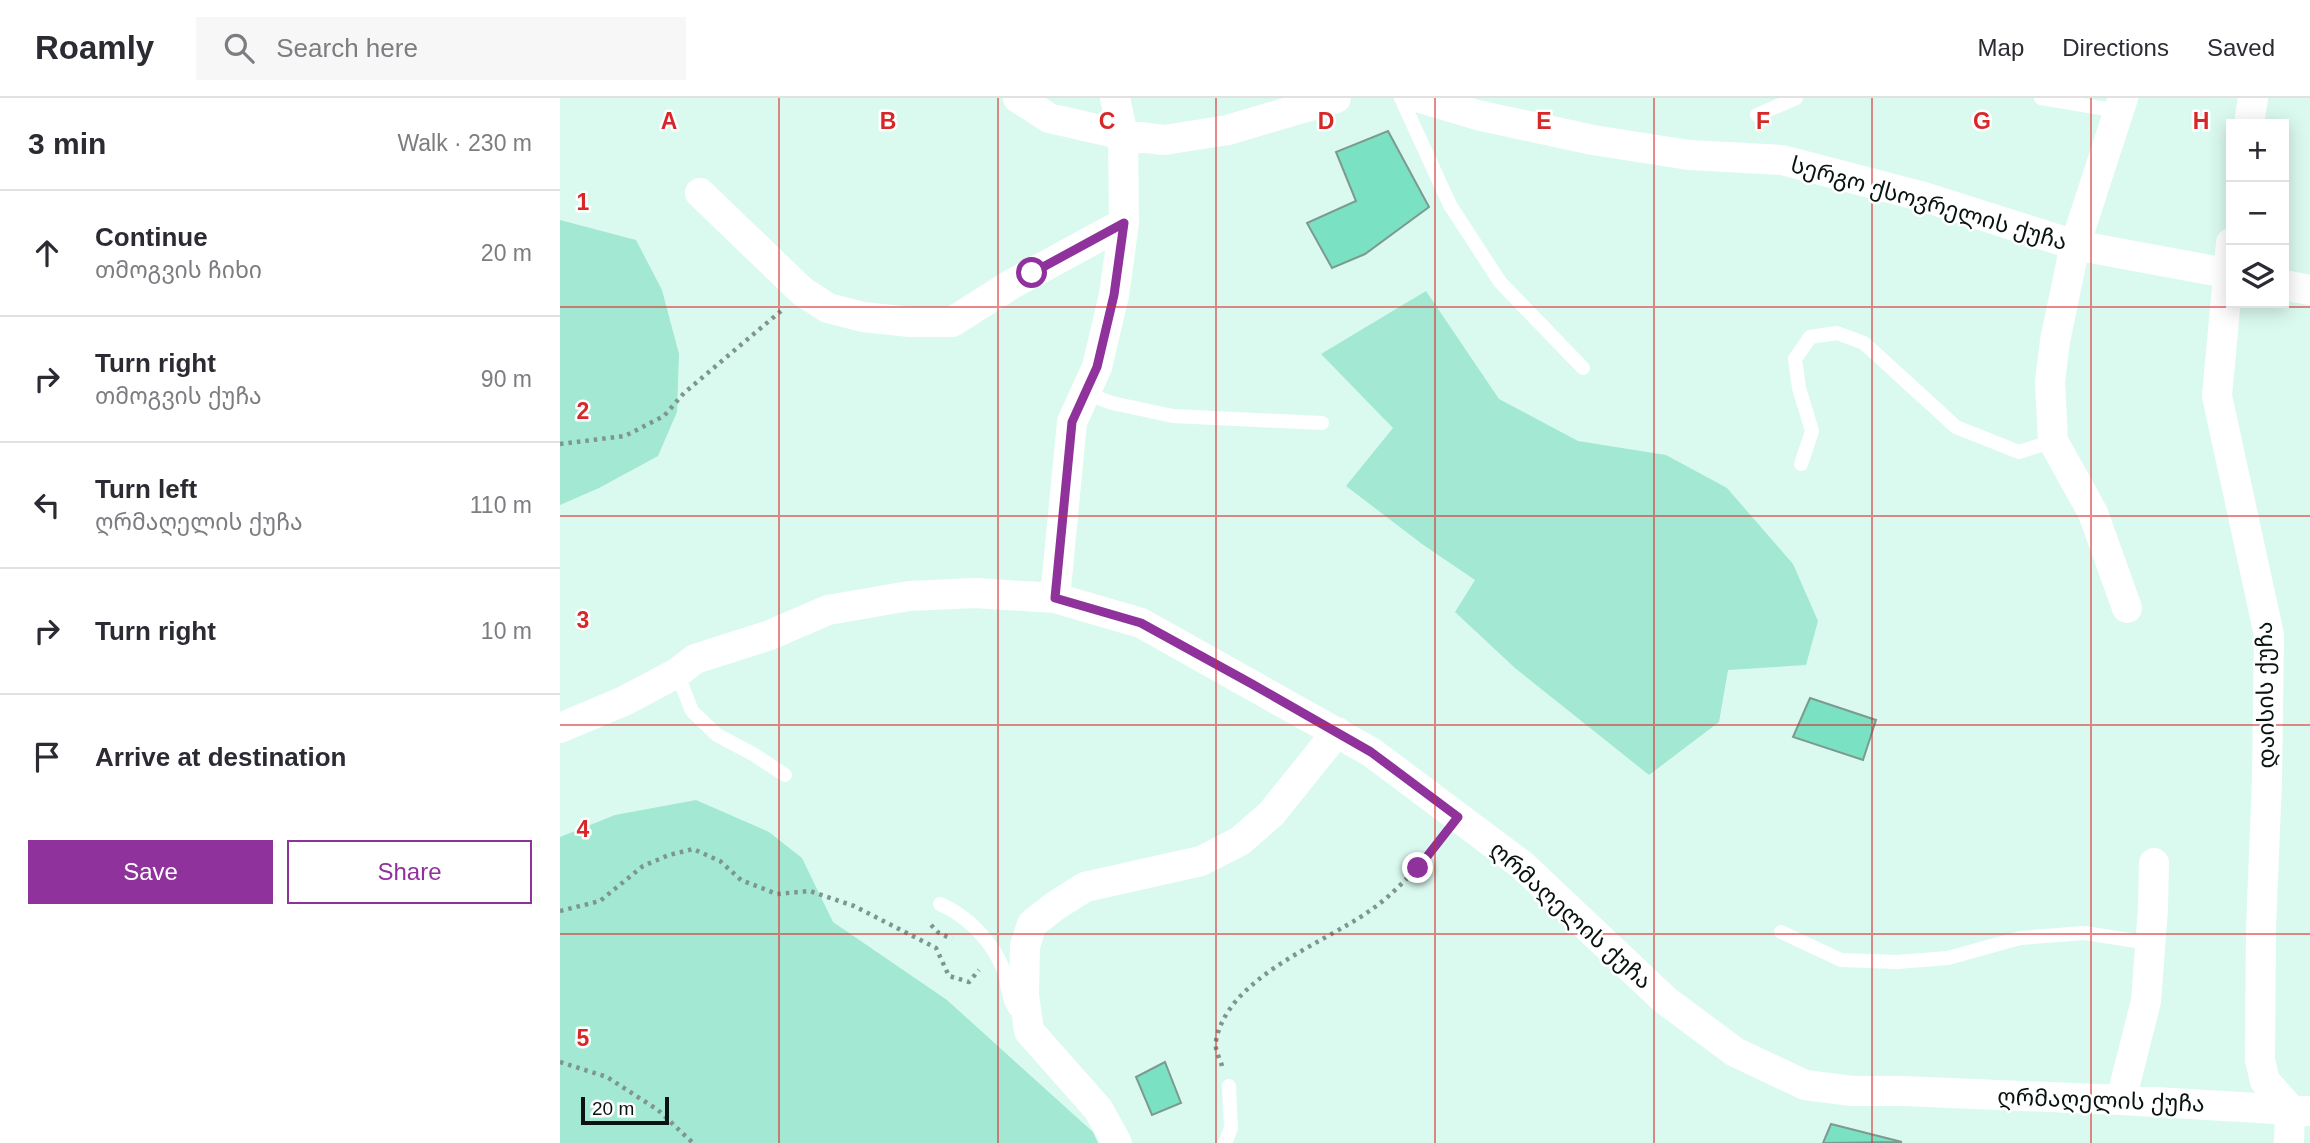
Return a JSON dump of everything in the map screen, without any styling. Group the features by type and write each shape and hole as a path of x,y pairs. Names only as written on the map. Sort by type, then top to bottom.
{"street":[{"path":"1018,98 1049,118 1123,135 1164,140 1228,131 1336,98"},
{"path":"1055,598 1072,422 1097,367 1114,295 1124,223 1123,135 1115,98"},
{"name":"სერგო ქსოვრელის ქუჩა","path":"1420,98 1477,115 1593,139 1689,155 1782,160 1924,197 2075,245 2226,272"},
{"path":"2250,119 2253,98"},
{"path":"2121,104 2075,245 2050,382 2053,441 2093,513 2127,608"},
{"path":"700,193 803,292 828,308 863,317 910,322 953,322 1012,284 1124,223"},
{"path":"2289,286 2310,290"},
{"name":"დაისის ქუჩა","path":"2226,304 2217,396 2269,635 2260,1060 2266,1082 2300,1110"},
{"name":"ღრმაღელის ქუჩა","path":"560,728 624,701 677,673 695,659 770,635 828,610 922,595 975,593 1055,598 1141,623 1371,752 1521,865 1665,1000 1735,1052 1805,1085 1852,1091 2121,1100 2300,1110"},
{"path":"1117,1143 1098,1108 1029,1031 1024,995 1025,946 1032,924 1085,887 1201,861 1240,841 1271,814 1337,732"},
{"path":"2121,1100 2146,1001 2154,863"},
{"path":"2288,1143 2300,1110"}],"lane":[{"path":"1401,98 1450,205 1500,282 1583,368"},
{"path":"1756,115 1796,98"},
{"path":"2041,98 2121,104"},
{"path":"1801,464 1812,431 1799,387 1795,359 1810,337 1837,333 1864,343 1956,427 2019,452 2053,441"},
{"path":"1085,393 1112,403 1173,416 1322,422"},
{"path":"677,673 692,711 700,719 717,735 785,775"},
{"path":"940,904 956,911 991,945 1004,972 1012,1004 1029,1031"},
{"path":"1781,932 1841,960 1897,962 1948,958 2020,938 2084,933 2150,943"},
{"path":"1225,1143 1231,1128 1229,1086"}],"path":[{"path":"560,443 625,436 664,416 684,394 803,292"},
{"path":"1229,1086 1215,1043 1224,1016 1242,995 1271,969 1369,911 1418,868 1458,817"},
{"path":"560,911 600,901 643,866 693,849 720,861 741,880 777,894 810,891 854,906 936,948 949,975 969,982 980,969 974,958"},
{"path":"940,904 927,905 924,918 939,933 958,942"},
{"path":"560,1062 607,1077 658,1110 693,1143"}],"green space":[{"path":"560,220 636,240 662,290 679,354 677,412 658,456 599,488 560,505"},
{"path":"1426,291 1499,399 1578,441 1666,455 1727,488 1793,564 1818,621 1806,665 1728,670 1719,722 1649,775 1515,668 1455,612 1475,580 1422,544 1346,486 1393,428 1321,354"},
{"path":"696,800 769,832 802,858 833,922 947,1000 1093,1132 1098,1143 560,1143 560,837 615,815"}],"building":[{"path":"1388,131 1429,207 1365,254 1332,268 1307,223 1356,201 1336,152"},
{"path":"1810,698 1876,720 1863,760 1793,737"},
{"path":"1165,1062 1181,1103 1152,1115 1136,1077"},
{"path":"1831,1124 1902,1142 1823,1143"}],"route":[{"path":"1032,273 1124,223 1114,295 1097,367 1072,422 1055,598 1141,623 1371,752 1458,817 1418,868"}]}
